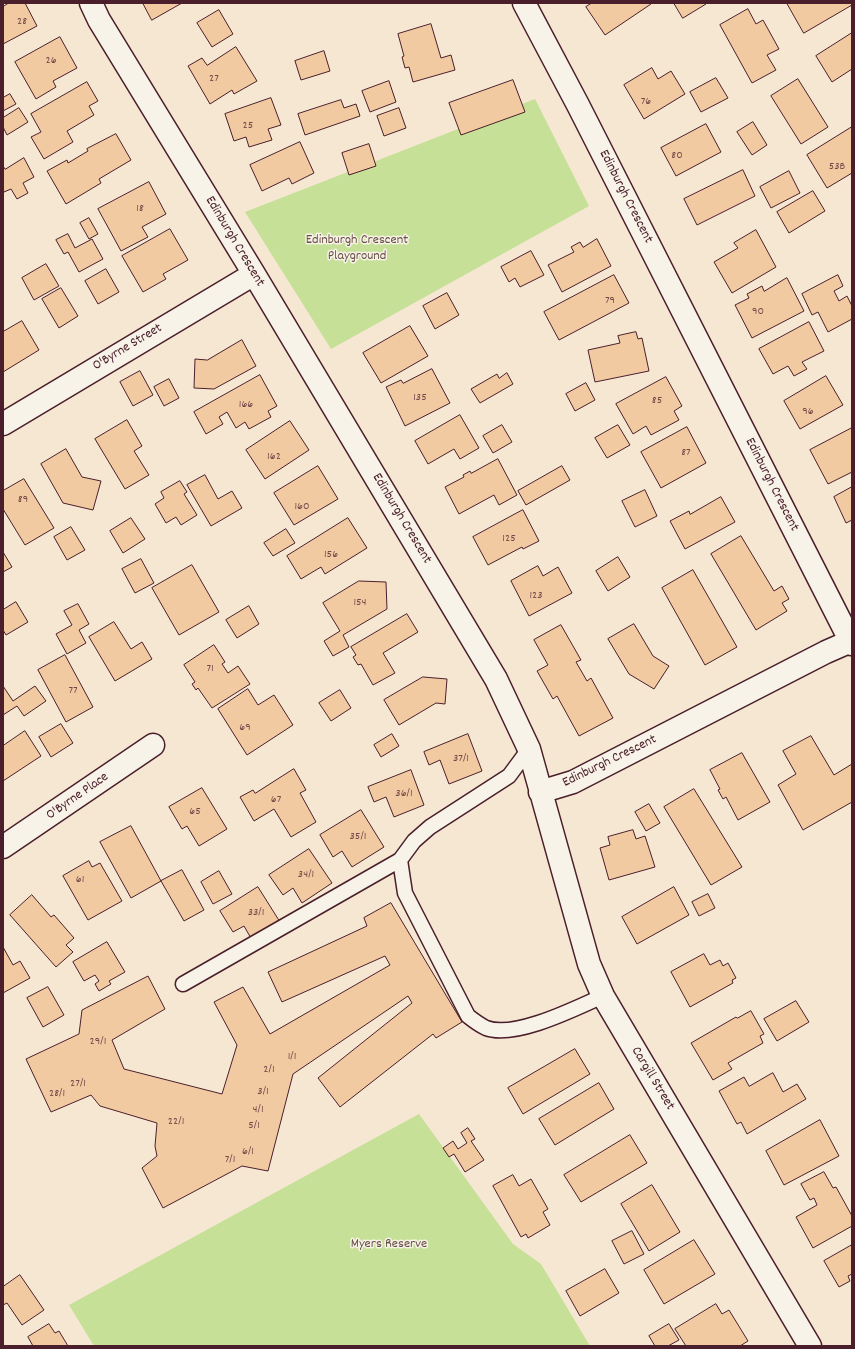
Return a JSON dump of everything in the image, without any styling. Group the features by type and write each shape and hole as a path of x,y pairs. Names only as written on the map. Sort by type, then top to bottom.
{"street":[{"name":"Edinburgh Crescent","path":"91,3 99,20 254,274 496,679 529,749 540,792 573,782 826,652 851,643 578,105 524,3"},
{"name":"O'Byrne Street","path":"3,424 254,274"},
{"name":"O'Byrne Place","path":"3,847 153,745"},
{"name":"Cargill Street","path":"540,792 589,964 603,996 810,1346"}],"lane":[{"path":"183,984 400,860 414,841 430,827 509,776 529,749"},
{"path":"400,860 405,893 468,1016 487,1028 512,1030 541,1023 603,996"}],"green space":[{"name":"Edinburgh Crescent Playground","path":"535,99 589,206 331,349 245,212"},
{"name":"Myers Reserve","path":"419,1114 513,1244 541,1264 590,1346 94,1346 69,1305"}],"building":[{"path":"9,3 25,3 37,26 3,44 3,7"},
{"path":"143,3 182,3 152,20"},
{"path":"592,3 651,4 605,35 586,7"},
{"path":"674,3 705,3 706,4 683,18"},
{"path":"787,3 852,3 852,5 804,33"},
{"path":"748,9 756,24 763,20 779,49 767,55 776,70 752,83 720,25"},
{"path":"219,10 233,34 212,47 197,23"},
{"path":"431,24 441,58 451,55 455,70 413,82 409,67 405,68 402,57 404,56 398,34"},
{"path":"852,33 852,69 832,82 816,56"},
{"path":"60,37 77,68 53,81 56,87 36,99 15,62"},
{"path":"236,47 257,81 234,94 232,90 210,104 188,66 202,58 207,65"},
{"path":"324,51 330,71 301,80 295,61"},
{"path":"652,68 658,79 671,71 685,94 644,119 624,85"},
{"path":"716,78 728,98 701,112 690,92"},
{"path":"798,79 828,127 801,144 771,96"},
{"path":"513,80 525,112 461,135 449,103"},
{"path":"389,81 396,102 370,112 362,91"},
{"path":"87,82 98,101 89,106 94,115 67,131 73,142 44,159 31,137 41,132 31,114"},
{"path":"10,94 16,104 3,111 3,98"},
{"path":"271,98 281,125 268,129 272,140 249,147 246,137 234,141 225,114"},
{"path":"341,100 344,108 356,104 360,116 305,135 298,114"},
{"path":"19,108 28,122 7,135 3,127 3,118"},
{"path":"399,108 406,128 384,136 377,116"},
{"path":"753,122 767,145 752,155 737,132"},
{"path":"706,124 721,152 676,176 661,148"},
{"path":"852,127 852,173 827,188 807,155"},
{"path":"116,134 131,160 99,179 101,183 66,204 47,171 67,160 68,163 88,151 87,149"},
{"path":"300,142 314,173 292,184 289,178 262,191 250,165"},
{"path":"369,144 376,166 349,175 342,153"},
{"path":"24,158 34,177 23,183 28,193 17,199 11,189 4,192 3,190 3,166 5,169"},
{"path":"743,170 755,196 697,225 684,199"},
{"path":"789,171 800,193 771,208 760,187"},
{"path":"149,182 166,214 142,227 148,237 121,251 98,209"},
{"path":"813,191 825,211 789,233 777,212"},
{"path":"89,218 98,234 89,239 80,223"},
{"path":"170,229 188,260 163,274 166,279 143,292 122,256"},
{"path":"756,230 776,267 732,293 714,262 738,248 734,243"},
{"path":"68,234 75,248 92,239 103,259 79,272 68,252 64,254 56,240"},
{"path":"597,239 611,266 562,292 548,265 574,252 571,247 580,242 583,247"},
{"path":"531,251 544,275 520,287 515,278 509,282 501,267"},
{"path":"46,264 59,286 34,300 22,278"},
{"path":"106,269 119,292 98,304 85,281"},
{"path":"614,275 629,303 559,340 544,312"},
{"path":"838,275 843,286 834,291 839,301 847,296 852,306 852,319 828,332 818,312 812,315 802,294"},
{"path":"787,278 804,311 752,338 735,305 749,298 747,294 762,286 764,291"},
{"path":"61,288 78,316 59,328 42,299"},
{"path":"447,293 459,315 435,329 423,306"},
{"path":"22,321 39,350 3,372 3,332"},
{"path":"809,322 824,351 802,362 807,369 794,376 788,366 773,374 759,349"},
{"path":"410,326 428,356 381,383 363,353"},
{"path":"636,332 638,339 642,338 649,371 595,382 588,350 620,343 618,336"},
{"path":"242,340 256,366 214,389 194,388 195,359 207,360"},
{"path":"432,369 450,403 405,426 386,387 401,380 403,383"},
{"path":"140,371 153,395 133,406 120,382"},
{"path":"507,373 513,384 480,403 471,389 497,374 499,378"},
{"path":"260,375 277,406 268,411 271,417 249,429 245,422 236,428 227,412 219,417 223,424 206,434 194,412"},
{"path":"826,376 843,405 800,429 784,401"},
{"path":"666,377 682,406 674,411 679,420 651,435 646,426 633,434 616,404"},
{"path":"169,379 179,398 164,406 154,387"},
{"path":"586,383 595,400 575,411 566,394"},
{"path":"460,415 479,448 460,459 454,449 428,464 415,441"},
{"path":"127,420 142,446 134,451 149,475 125,489 95,439"},
{"path":"290,421 309,450 265,479 246,450"},
{"path":"502,425 512,442 493,453 483,436"},
{"path":"618,425 630,445 607,458 595,438"},
{"path":"687,427 706,463 661,488 641,452"},
{"path":"852,428 852,472 828,484 810,450"},
{"path":"66,449 82,477 101,481 93,510 63,503 41,464"},
{"path":"498,459 517,495 499,505 494,495 459,514 445,487 464,477 463,475 470,471 471,473"},
{"path":"318,466 338,499 294,525 274,493"},
{"path":"562,466 570,480 526,505 518,491"},
{"path":"205,475 218,499 232,491 242,508 211,526 187,485"},
{"path":"24,479 54,528 25,545 3,509 3,491"},
{"path":"180,481 187,492 184,494 197,515 181,525 176,517 166,523 155,504 164,498 161,492"},
{"path":"852,487 852,520 846,523 834,497"},
{"path":"645,490 657,516 635,527 622,501"},
{"path":"721,497 735,522 685,549 670,521 689,511 690,514"},
{"path":"523,510 539,541 523,549 522,547 488,565 473,537"},
{"path":"131,518 145,539 123,553 110,531"},
{"path":"348,518 367,548 325,574 321,567 301,579 287,556"},
{"path":"71,527 85,550 67,560 54,537"},
{"path":"286,529 295,543 273,556 264,543"},
{"path":"741,536 774,591 782,586 789,599 782,603 787,611 756,630 711,554"},
{"path":"3,552 12,567 3,572"},
{"path":"618,557 630,577 608,591 596,571"},
{"path":"141,559 154,583 135,593 122,569"},
{"path":"192,565 219,612 179,635 152,588"},
{"path":"538,566 543,576 558,567 572,593 529,616 511,581"},
{"path":"693,570 737,647 705,665 662,588"},
{"path":"359,581 386,582 387,609 343,635 349,647 333,656 324,641 340,631 323,603"},
{"path":"16,602 28,622 6,635 3,630 3,610"},
{"path":"78,604 89,624 79,630 86,643 67,654 56,634 72,625 64,611"},
{"path":"249,606 259,624 237,638 226,620"},
{"path":"407,614 418,632 383,653 395,673 373,685 361,664 358,665 353,657 356,655 351,647"},
{"path":"114,622 131,649 142,642 152,659 115,681 89,637"},
{"path":"634,624 653,656 669,666 654,689 629,674 608,639"},
{"path":"561,625 581,660 576,662 587,681 591,678 613,718 579,736 557,696 553,699 537,671 548,665 534,640"},
{"path":"214,645 225,662 222,664 228,673 238,666 250,684 212,708 198,688 196,690 192,684 195,682 184,665"},
{"path":"65,655 93,707 66,722 38,670"},
{"path":"423,677 447,679 445,704 436,703 399,725 384,700"},
{"path":"3,686 13,701 35,686 46,701 24,716 17,706 3,715"},
{"path":"248,689 258,705 274,695 293,725 247,755 218,709"},
{"path":"340,690 351,708 331,721 319,703"},
{"path":"61,724 73,743 51,757 39,737"},
{"path":"25,731 41,756 3,781 3,746"},
{"path":"392,734 399,746 381,757 374,745"},
{"path":"468,734 482,771 449,784 440,760 429,765 424,752"},
{"path":"811,736 834,775 852,764 852,802 803,830 778,785 796,774 783,751"},
{"path":"742,753 770,802 738,820 726,797 723,799 718,790 720,789 710,770"},
{"path":"294,769 306,790 300,793 316,822 291,837 274,809 254,821 240,797 253,790 255,793"},
{"path":"411,770 424,805 394,817 386,797 374,802 368,787"},
{"path":"202,788 227,829 199,846 187,826 182,829 169,807"},
{"path":"694,789 742,867 711,885 664,807"},
{"path":"649,804 660,823 646,831 635,812"},
{"path":"361,810 384,847 352,867 342,851 333,857 320,835"},
{"path":"131,826 161,881 131,898 100,842"},
{"path":"633,830 636,839 645,836 655,867 609,880 600,848 610,845 608,837"},
{"path":"309,849 332,883 302,903 293,888 283,895 269,875"},
{"path":"89,861 92,867 100,863 122,901 88,920 63,876"},
{"path":"182,870 204,910 184,921 161,881"},
{"path":"219,871 232,894 213,904 201,882"},
{"path":"258,887 280,922 252,940 244,926 233,932 220,911"},
{"path":"674,887 689,915 637,944 622,917"},
{"path":"708,894 715,908 699,916 692,902"},
{"path":"32,895 51,917 54,915 74,938 66,945 73,952 56,967 10,915"},
{"path":"391,903 462,1022 436,1038 433,1034 340,1107 318,1078 412,1003 408,996 293,1074 268,1171 242,1166 163,1208 142,1168 157,1156 155,1146 157,1123 100,1106 91,1095 51,1112 26,1059 79,1034 82,1010 148,976 165,1009 112,1040 124,1069 222,1094 237,1045 214,1002 243,987 270,1034 390,965 385,956 282,1002 268,972 367,926 364,918"},
{"path":"107,942 125,972 109,981 111,984 99,991 95,984 99,981 95,975 84,981 73,962"},
{"path":"3,947 13,965 20,961 30,978 3,993"},
{"path":"704,954 710,965 720,960 723,966 728,963 736,978 732,980 733,983 690,1007 671,972"},
{"path":"48,987 64,1015 43,1027 27,998"},
{"path":"796,1001 809,1022 777,1041 764,1019"},
{"path":"751,1011 764,1034 760,1036 763,1043 728,1063 732,1069 713,1080 691,1043 736,1017 737,1018"},
{"path":"575,1049 590,1074 523,1114 508,1088"},
{"path":"773,1073 783,1092 797,1084 806,1099 747,1134 741,1122 737,1124 719,1091 744,1077 749,1086"},
{"path":"599,1083 614,1109 555,1145 539,1119"},
{"path":"820,1120 839,1156 784,1185 766,1151"},
{"path":"468,1128 475,1139 471,1141 484,1160 465,1172 454,1154 449,1157 443,1148 453,1141 458,1149 467,1143 461,1133"},
{"path":"630,1135 647,1163 581,1202 564,1175"},
{"path":"824,1172 833,1188 836,1187 852,1216 852,1226 813,1248 796,1217 817,1205 814,1198 810,1200 801,1184"},
{"path":"513,1175 519,1186 531,1179 548,1209 543,1212 550,1225 528,1238 526,1234 521,1237 493,1186"},
{"path":"652,1185 680,1232 649,1251 621,1204"},
{"path":"632,1231 644,1254 624,1264 612,1241"},
{"path":"694,1240 715,1274 664,1304 644,1270"},
{"path":"852,1245 852,1274 848,1276 850,1281 839,1287 824,1261"},
{"path":"605,1269 619,1293 580,1316 566,1291"},
{"path":"20,1275 44,1310 22,1325 7,1303 3,1305 3,1287"},
{"path":"716,1304 722,1314 729,1310 748,1341 740,1346 686,1346 675,1329"},
{"path":"49,1324 55,1333 59,1331 68,1346 33,1346 28,1337"},
{"path":"669,1324 679,1340 668,1346 655,1346 649,1336"}]}
